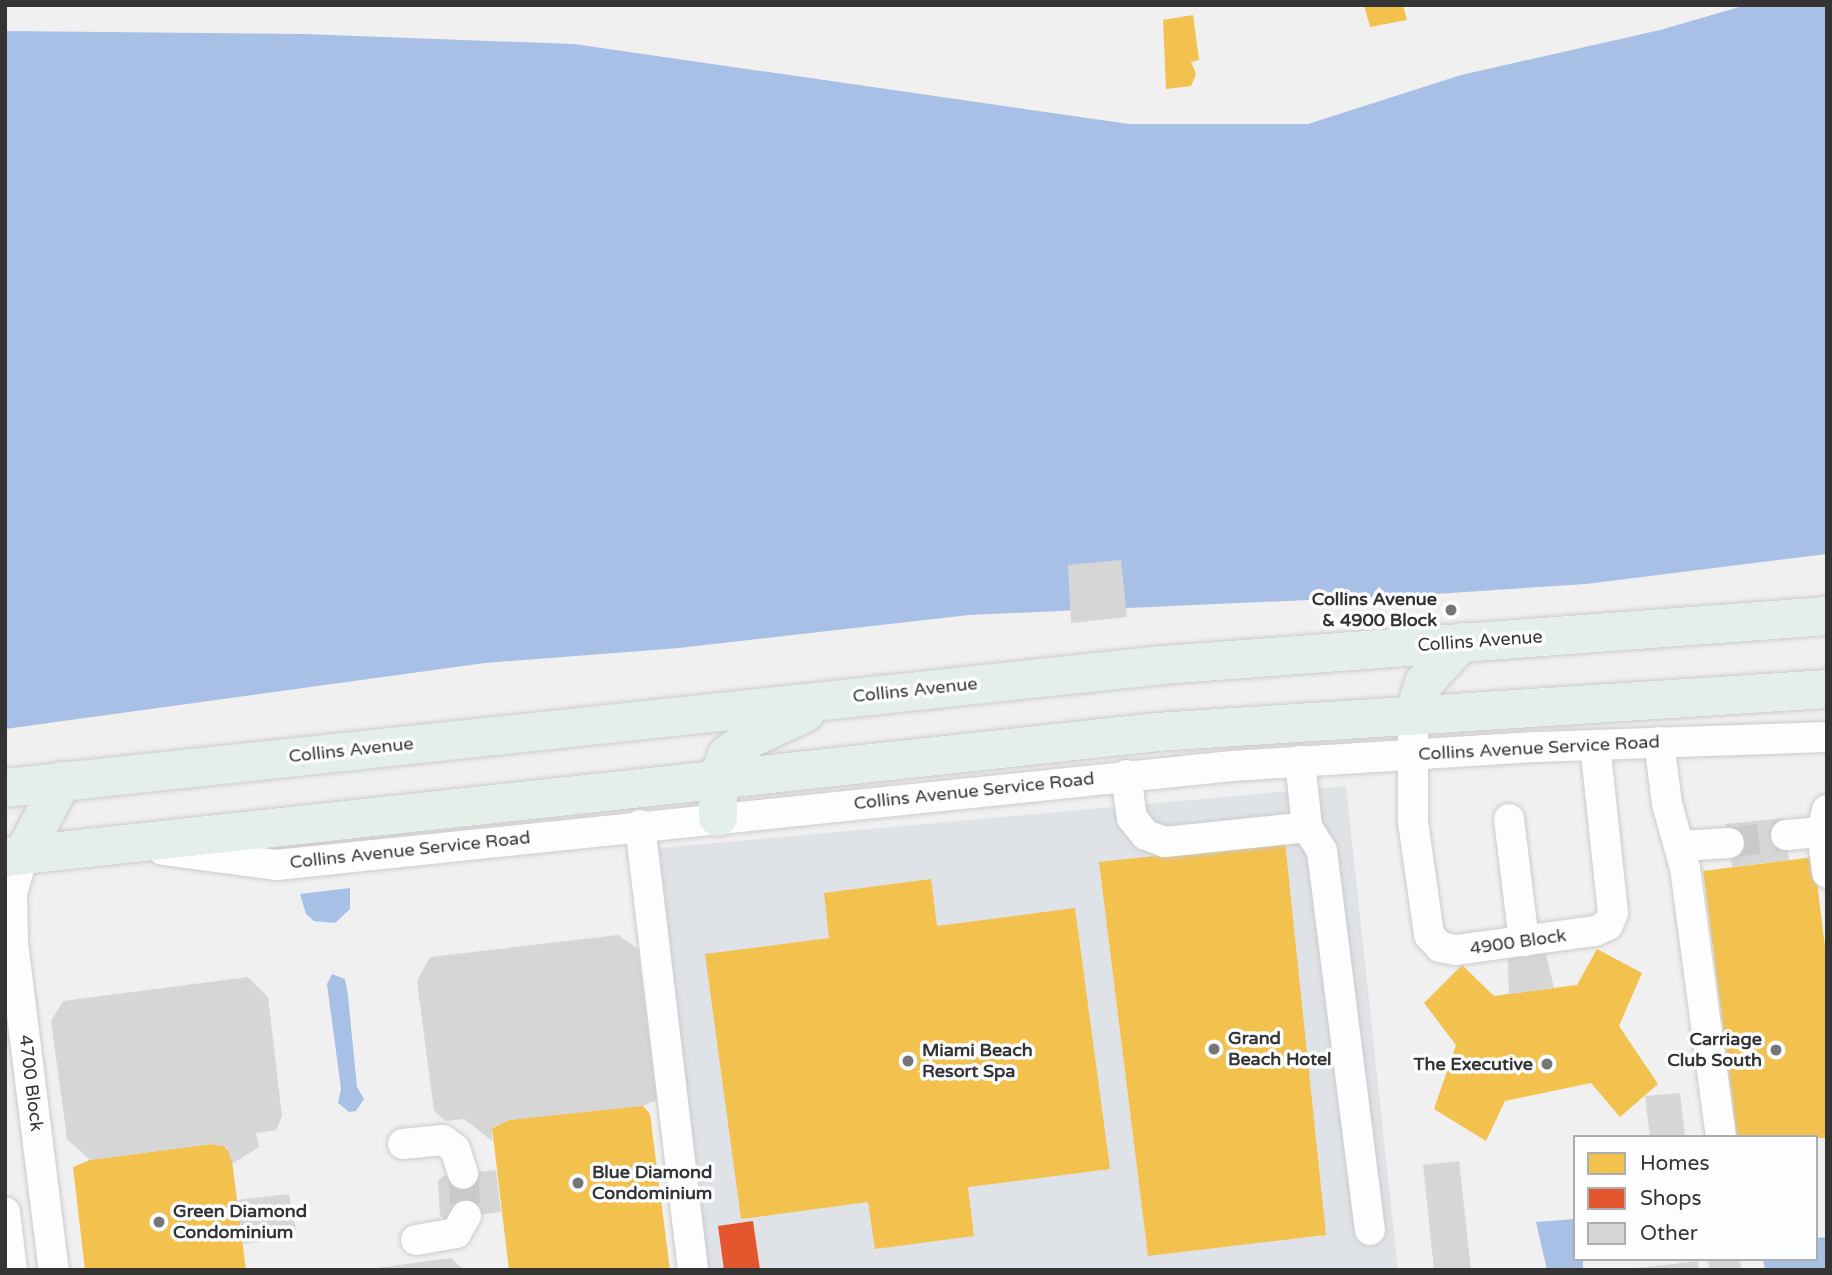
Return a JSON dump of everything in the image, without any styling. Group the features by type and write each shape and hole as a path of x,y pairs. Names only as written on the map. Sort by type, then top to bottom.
{"main road":[{"name":"Collins Avenue","path":"5,788 1136,667 1827,616"},
{"path":"1414,715 1424,683 1462,642"},
{"path":"14,856 1157,733 1827,689"},
{"path":"718,817 718,779 727,755 737,746 835,699"},
{"path":"14,856 62,781"}],"street":[{"name":"4900 Block","path":"1414,715 1413,822 1429,935 1440,947 1456,950 1595,931 1608,925 1613,913 1595,745"},
{"name":"Collins Avenue Service Road","path":"124,844 277,865 1126,775 1412,754 1827,737"},
{"path":"1658,742 1667,804 1680,846 1721,1135"},
{"path":"1300,761 1307,827 1322,851 1370,1230"},
{"path":"1126,775 1132,818 1146,835 1166,842 1307,827"},
{"path":"1509,819 1524,941"},
{"path":"1786,835 1824,821 1827,873"},
{"path":"640,825 693,1270"},
{"path":"1680,846 1729,843"},
{"name":"4700 Block","path":"14,856 13,943 54,1270"},
{"path":"403,1144 443,1140 455,1149 463,1174"},
{"path":"5,1212 12,1270"},
{"path":"416,1240 456,1233 466,1216"}],"shaded area":[{"path":"1346,786 1398,1270 708,1270 659,848"}],"water":[{"path":"1746,5 1827,5 1827,554 1586,584 1420,595 969,615 679,648 485,663 5,729 5,31 304,34 574,44 1129,124 1308,124 1461,75 1660,30"},
{"path":"350,888 350,909 335,923 314,921 306,914 300,894"},
{"path":"332,974 345,979 348,996 357,1087 364,1099 356,1111 349,1112 338,1103 341,1089 327,984"},
{"path":"1573,1219 1573,1261 1583,1261 1583,1270 1547,1270 1536,1222"},
{"path":"1827,1237 1827,1270 1765,1270 1763,1261 1818,1261 1818,1238"}],"building: Homes":[{"path":"1364,5 1403,5 1407,20 1370,27"},
{"path":"1193,15 1199,60 1191,62 1196,74 1191,86 1166,89 1163,20"},
{"name":"Grand Beach Hotel","path":"1285,842 1326,1235 1148,1256 1099,862"},
{"name":"Carriage Club South","path":"1814,857 1827,963 1827,1138 1818,1138 1818,1135 1737,1135 1703,871"},
{"name":"Miami Beach Resort Spa","path":"931,879 937,926 1075,908 1110,1169 968,1187 974,1236 875,1249 868,1202 741,1219 705,954 829,938 824,893"},
{"name":"The Executive","path":"1597,949 1642,973 1619,1026 1658,1084 1620,1117 1591,1083 1505,1101 1486,1141 1434,1109 1456,1045 1424,1003 1462,965 1494,996 1577,985"},
{"name":"Blue Diamond Condominium","path":"628,1104 643,1106 650,1114 670,1270 509,1270 492,1128 509,1120"},
{"name":"Green Diamond Condominium","path":"210,1144 224,1146 231,1153 246,1270 85,1270 73,1167 90,1160"}],"building: Shops":[{"path":"753,1221 760,1270 724,1270 718,1226"}],"building: Other":[{"path":"1121,560 1127,617 1071,623 1068,565"},
{"path":"1783,818 1789,860 1732,867 1726,824"},
{"path":"1541,933 1554,988 1509,994 1507,939"},
{"path":"618,935 638,949 657,1100 643,1106 509,1120 492,1128 492,1141 464,1119 446,1121 434,1111 417,981 430,957"},
{"path":"248,977 268,997 282,1116 276,1130 256,1133 259,1147 232,1164 227,1147 210,1144 90,1160 67,1139 51,1021 63,1001"},
{"path":"1680,1093 1685,1135 1650,1135 1645,1096"},
{"path":"1459,1161 1471,1270 1434,1270 1423,1165"},
{"path":"496,1170 501,1212 446,1219 440,1216 438,1181 443,1176"},
{"path":"289,1194 296,1231 293,1237 243,1244 237,1200"},
{"path":"451,1258 464,1270 377,1270 377,1268"},
{"path":"1698,1261 1699,1270 1638,1270 1638,1268"},
{"path":"1708,1261 1740,1261 1741,1270 1709,1270"}],"tunnel":[{"path":"1729,843 1786,835"},
{"path":"463,1174 466,1216"}],"place":[{"name":"Collins Avenue & 4900 Block","path":"1451,610"},
{"name":"Grand Beach Hotel","path":"1214,1049"},
{"name":"Carriage Club South","path":"1776,1050"},
{"name":"Miami Beach Resort Spa","path":"908,1061"},
{"name":"The Executive","path":"1547,1064"},
{"name":"Blue Diamond Condominium","path":"578,1183"},
{"name":"Green Diamond Condominium","path":"159,1222"}]}
